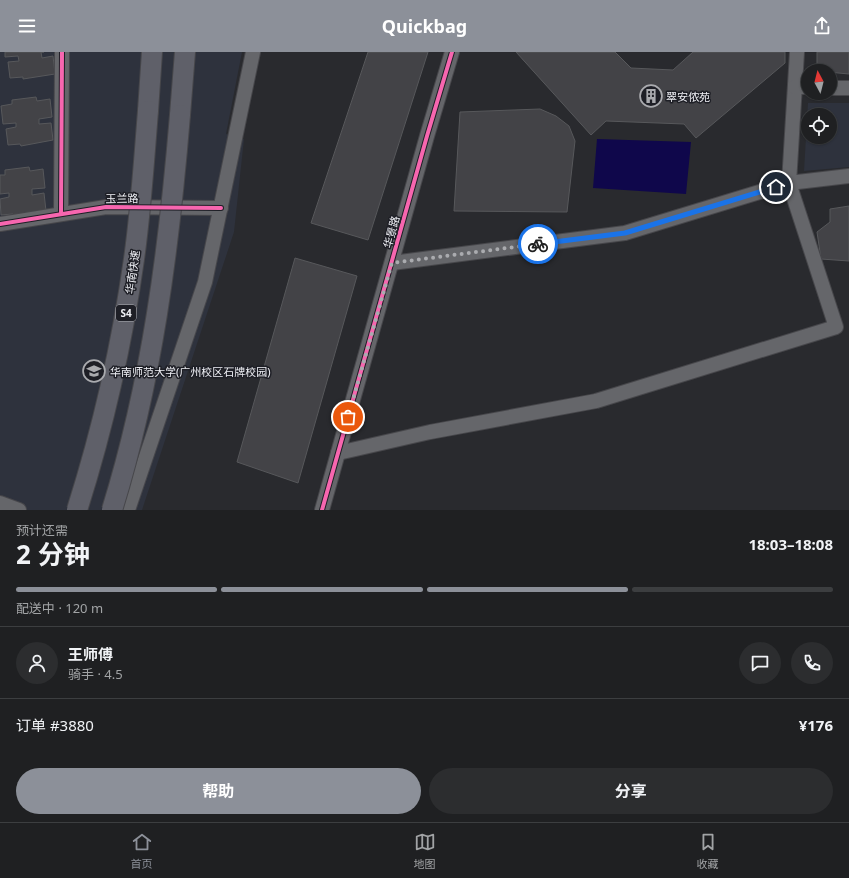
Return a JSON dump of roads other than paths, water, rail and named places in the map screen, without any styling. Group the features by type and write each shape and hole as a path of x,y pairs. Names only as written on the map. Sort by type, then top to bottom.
{"highway":[{"name":"华南快速","path":"78,510 103,422 124,321 138,230 152,52"},
{"path":"112,510 138,414 155,333 168,247 186,52"}],"street":[{"path":"61,214 62,52"},
{"path":"128,510 205,282 254,52"},
{"name":"华景路","path":"322,510 452,52"},
{"path":"797,52 801,80"},
{"path":"837,88 849,88"},
{"path":"338,453 430,432 596,401 836,327 789,183 801,94"},
{"path":"392,263 625,233 789,183 849,176"},
{"name":"玉兰路","path":"0,224 106,207 221,208"},
{"path":"0,504 19,510"}],"place":[{"name":"翠安侬苑","path":"651,96"},
{"name":"华南师范大学(广州校区石牌校园)","path":"94,371"}]}
